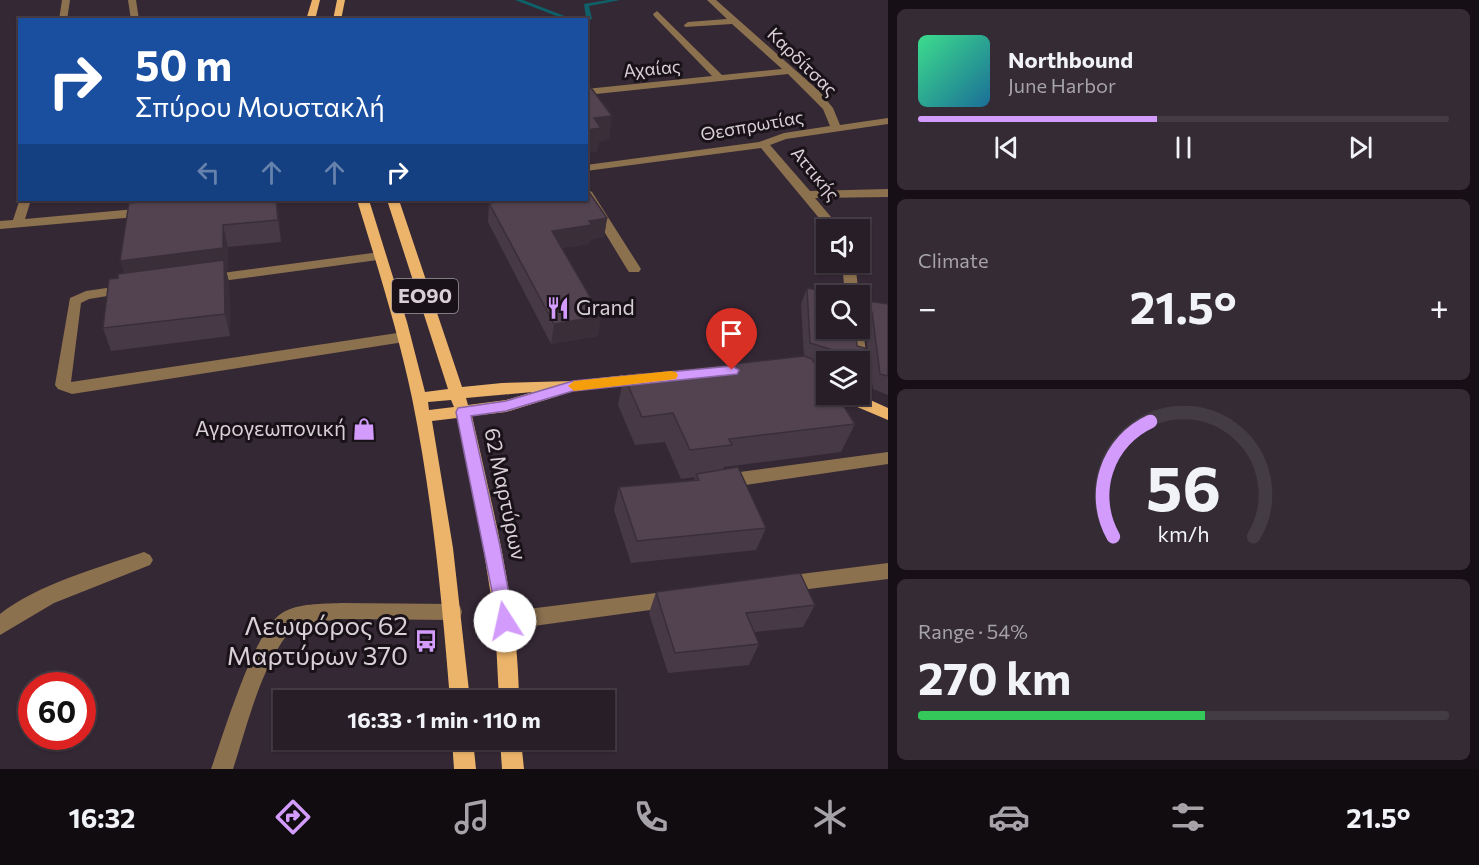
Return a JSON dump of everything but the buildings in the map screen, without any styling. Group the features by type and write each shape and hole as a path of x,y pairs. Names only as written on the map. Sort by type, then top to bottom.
{"main road":[{"path":"311,18 316,0"},
{"path":"337,18 341,0"},
{"name":"ΕΟ90","path":"363,201 404,337 419,398 453,612 459,690"},
{"name":"62 Μαρτύρων","path":"393,201 463,412 492,546 505,621 508,690"},
{"path":"419,398 502,388 573,386 661,376"},
{"path":"422,417 506,406 573,386"},
{"path":"864,405 888,414"},
{"path":"464,750 465,769"},
{"path":"512,750 513,769"}],"street":[{"path":"63,18 66,0"},
{"path":"132,0 136,11 135,18"},
{"name":"Καρδίτσας","path":"711,0 822,100 836,128"},
{"name":"Αχαίας","path":"657,14 720,79"},
{"path":"688,25 734,21"},
{"name":"Αχαίας","path":"588,92 791,71"},
{"name":"Θεσπρωτίας","path":"588,168 764,145 784,136 888,121"},
{"name":"Αττικής","path":"764,145 827,219"},
{"path":"808,195 888,193"},
{"path":"588,195 634,269"},
{"path":"18,224 25,201"},
{"path":"0,225 162,210"},
{"path":"192,281 380,256"},
{"path":"145,287 86,295 75,301 63,385 72,389 404,337"},
{"path":"714,483 888,458"},
{"path":"0,626 9,617 31,604 144,560"},
{"path":"772,586 888,571"},
{"path":"505,621 691,597"},
{"path":"222,769 255,678 272,641 288,619 296,615 318,612 453,612"}],"waterway":[{"path":"518,0 568,18"},
{"path":"588,19 586,5 617,0"}],"slow traffic":[{"path":"574,386 671,375"}],"place":[{"name":"Grand","path":"558,308"},
{"name":"Αγρογεωπονική","path":"364,429"},
{"name":"Λεωφόρος 62 Μαρτύρων 370","path":"426,641"}],"route":[{"path":"505,621 492,546 463,412 506,406 573,386 732,370"}]}
